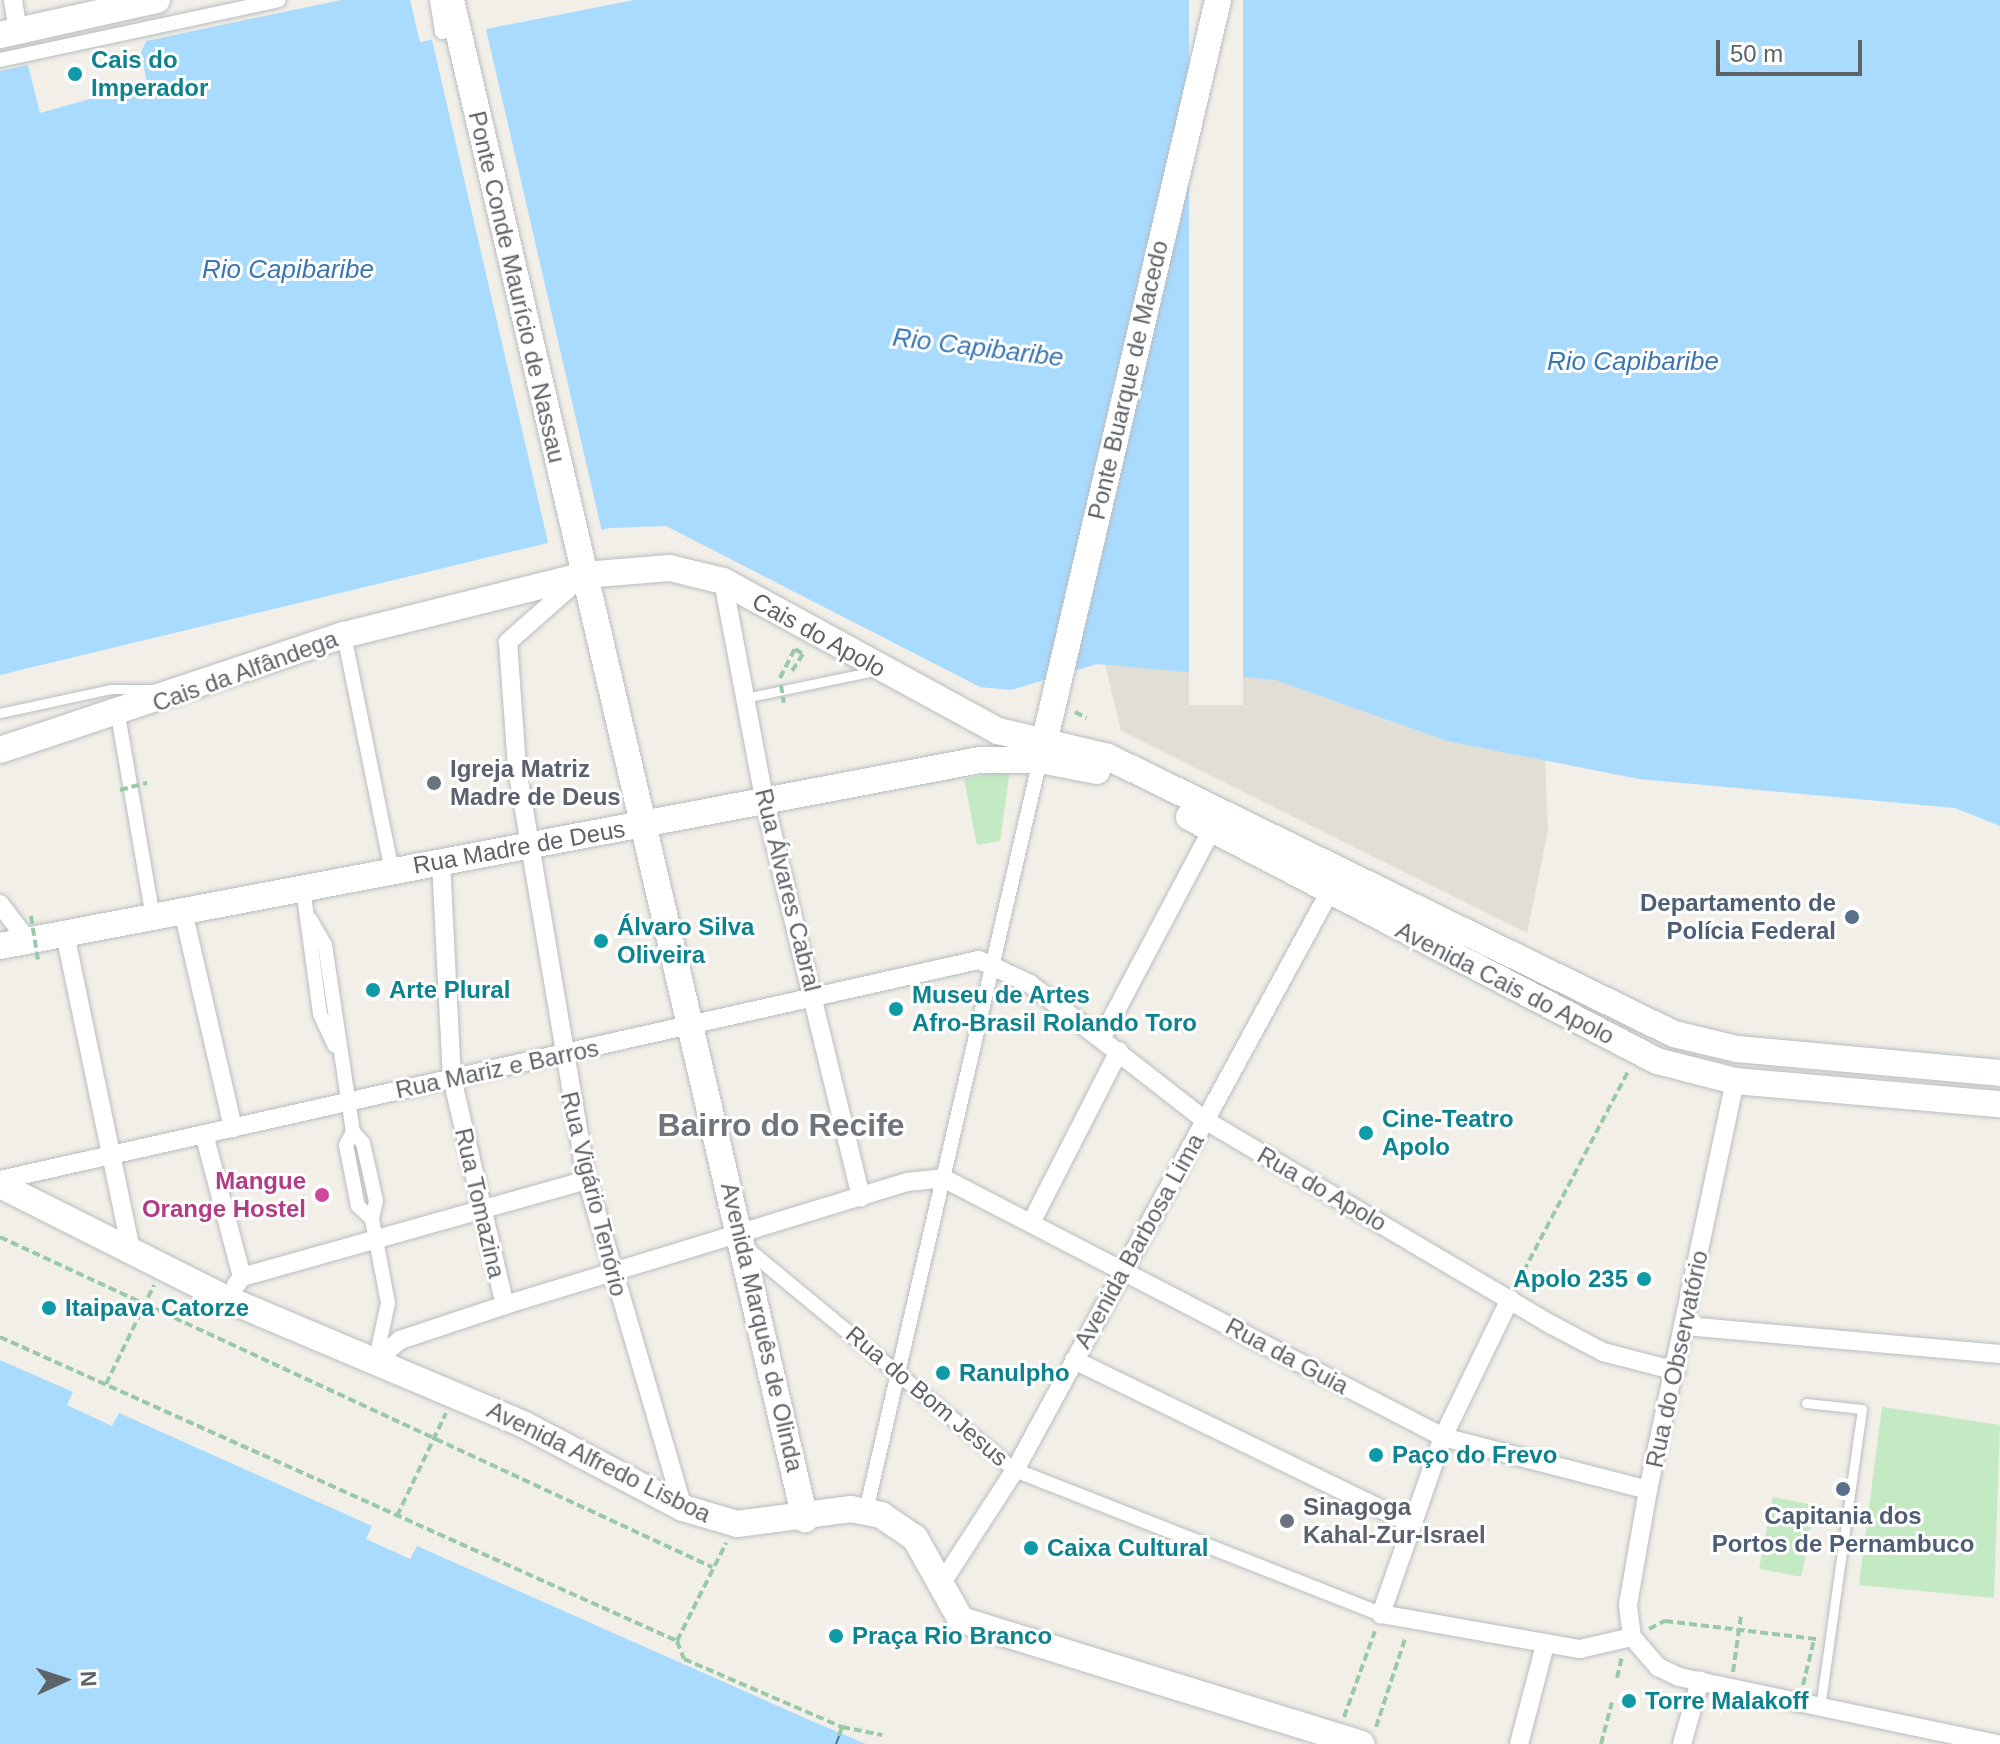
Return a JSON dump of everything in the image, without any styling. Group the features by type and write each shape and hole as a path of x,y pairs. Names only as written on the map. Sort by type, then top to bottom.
{"main road":[{"name":"Ponte Conde Maurício de Nassau","path":"451,0 582,562"},
{"name":"Ponte Buarque de Macedo","path":"1042,750 1218,0"},
{"path":"9,33 144,1"},
{"name":"Cais do Apolo","path":"582,562 670,568 723,581 881,670 998,731 1042,750"},
{"name":"Cais da Alfândega","path":"0,750 118,715 344,635 582,562"},
{"name":"Avenida Marquês de Olinda","path":"582,562 744,1242 805,1519"},
{"name":"Rua Madre de Deus","path":"0,946 392,870 532,847 764,799 1042,750"},
{"name":"Avenida Cais do Apolo","path":"1042,750 1100,772 1639,1051 1735,1081 2000,1104"},
{"name":"Avenida Cais do Apolo","path":"1042,750 1108,757 1674,1034 1737,1049 2000,1073"},
{"name":"Avenida Alfredo Lisboa","path":"0,1182 132,1255 162,1268 234,1288 683,1508 737,1524 866,1511"},
{"path":"866,1511 905,1528 961,1620 1349,1740"}],"street":[{"path":"9,33 13,0"},
{"path":"0,60 279,0"},
{"path":"437,0 442,32 457,28"},
{"name":"Rua Vigário Tenório","path":"582,562 508,642 532,847 562,1055 587,1180 611,1273 683,1508"},
{"name":"Rua Álvares Cabral","path":"723,581 764,799 861,1197"},
{"path":"344,635 392,870"},
{"path":"118,715 153,917"},
{"path":"866,1511 1042,750"},
{"path":"1102,1037 1212,829"},
{"name":"Rua Tomazina","path":"441,862 452,1078 505,1305"},
{"path":"303,888 310,919 307,946 320,1014 337,1049 353,1132 346,1145 358,1206 372,1219 388,1303 377,1359"},
{"name":"Avenida Barbosa Lima","path":"941,1584 1015,1470 1329,893"},
{"path":"0,904 33,939"},
{"path":"183,911 233,1128"},
{"path":"65,934 132,1255"},
{"name":"Rua Mariz e Barros","path":"0,1182 347,1101 691,1027 961,961 993,963"},
{"name":"Rua do Apolo","path":"993,963 1102,1037 1205,1120 1603,1352 1676,1371"},
{"path":"1032,1221 1119,1051"},
{"name":"Rua do Observatório","path":"1632,1637 1629,1597 1648,1490 1686,1326 1735,1081"},
{"path":"204,1134 234,1288 376,1238 587,1180"},
{"path":"377,1359 400,1340 505,1305 611,1273 744,1242 861,1197 943,1178"},
{"name":"Rua da Guia","path":"943,1178 1125,1268 1443,1437 1648,1490"},
{"name":"Rua do Bom Jesus","path":"744,1242 898,1368 1015,1470 1381,1614 1580,1649 1632,1637"},
{"path":"1381,1614 1443,1437 1510,1299"},
{"path":"1686,1326 2000,1354"},
{"path":"1074,1360 1412,1524"},
{"path":"1632,1637 1658,1667 1700,1681 1996,1744"},
{"path":"1519,1744 1545,1645"},
{"path":"1682,1744 1700,1681"}],"lane":[{"path":"745,698 881,670"},
{"path":"0,713 111,689 186,692"},
{"path":"1806,1403 1862,1409 1820,1708"}],"path":[{"path":"779,673 795,649 803,654 791,671"},
{"path":"781,685 784,703"},
{"path":"120,790 147,783"},
{"path":"1510,1299 1639,1051"},
{"path":"0,1237 712,1567"},
{"path":"106,1384 162,1268"},
{"path":"0,1337 677,1641 684,1659 842,1727 882,1735"},
{"path":"397,1516 455,1394"},
{"path":"677,1641 712,1567 737,1524"},
{"path":"1349,1740 1381,1614"},
{"path":"1730,1688 1741,1615"},
{"path":"1370,1744 1411,1620"},
{"path":"1665,1621 1830,1641"},
{"path":"1805,1678 1816,1624"},
{"path":"1601,1744 1612,1702"},
{"path":"839,1736 842,1727"}],"shaded area":[{"path":"1105,664 1275,680 1447,741 1545,756 1548,831 1527,933 1121,731"}],"green space":[{"path":"1010,770 1000,841 977,845 964,779"},
{"path":"1882,1407 2000,1425 1994,1598 1859,1585"},
{"path":"1773,1497 1815,1505 1801,1577 1759,1569"}],"water":[{"name":"Rio Capibaribe","path":"341,0 410,0 420,42 634,0 2000,0 2000,826 1955,808 1639,779 1447,741 1275,680 1097,664 1011,690 980,687 666,526 610,528 0,675 0,71 28,65 40,113 147,83 141,53 146,41"},
{"path":"0,1360 73,1392 67,1405 112,1426 119,1413 372,1526 366,1539 410,1559 417,1546 814,1722 817,1714 869,1730 866,1744 0,1744"}],"pier":[{"path":"1189,0 1243,0 1243,705 1189,705"},
{"path":"485,25 602,533 549,545 431,37"},
{"path":"817,1714 869,1730 866,1744 814,1722"}],"ferry route":[{"path":"836,1744 839,1736"}],"place":[{"name":"Cais do Imperador","path":"75,74"},
{"name":"Igreja Matriz Madre de Deus","path":"434,783"},
{"name":"Departamento de Polícia Federal","path":"1852,917"},
{"name":"Álvaro Silva Oliveira","path":"601,941"},
{"name":"Arte Plural","path":"373,990"},
{"name":"Museu de Artes Afro-Brasil Rolando Toro","path":"896,1009"},
{"name":"Cine-Teatro Apolo","path":"1366,1133"},
{"name":"Mangue Orange Hostel","path":"322,1195"},
{"name":"Apolo 235","path":"1644,1279"},
{"name":"Itaipava Catorze","path":"49,1308"},
{"name":"Ranulpho","path":"943,1373"},
{"name":"Paço do Frevo","path":"1376,1455"},
{"name":"Capitania dos Portos de Pernambuco","path":"1843,1489"},
{"name":"Sinagoga Kahal-Zur-Israel","path":"1287,1521"},
{"name":"Caixa Cultural","path":"1031,1548"},
{"name":"Praça Rio Branco","path":"836,1636"},
{"name":"Torre Malakoff","path":"1629,1701"}],"district":[{"name":"Bairro do Recife","path":"781,1125"}]}
